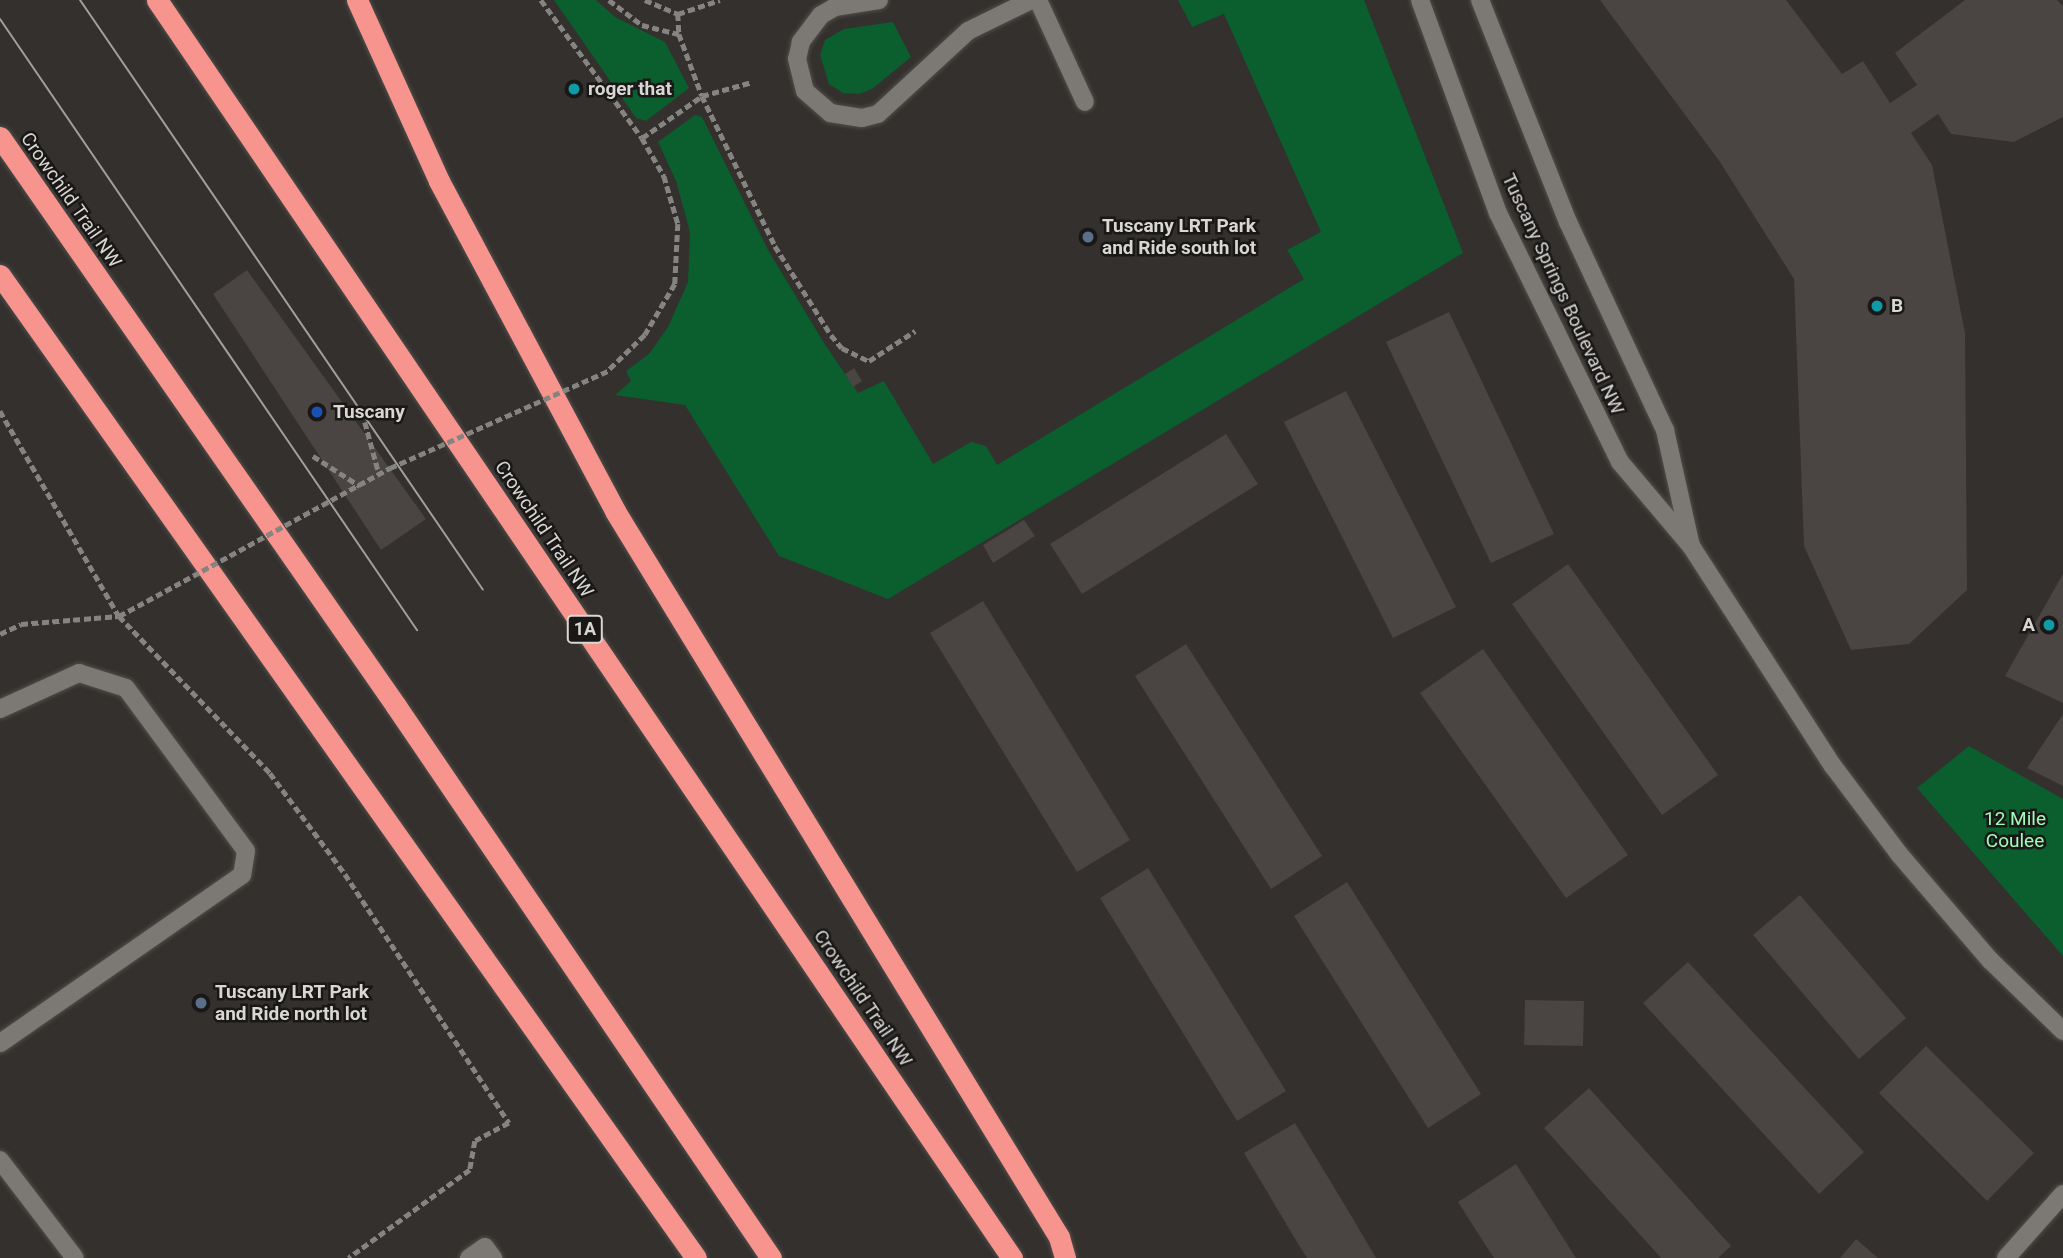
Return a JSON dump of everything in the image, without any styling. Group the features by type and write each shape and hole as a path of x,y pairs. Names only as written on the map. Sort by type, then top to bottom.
{"highway":[{"name":"Crowchild Trail NW","path":"157,0 1012,1258"},
{"path":"357,0 439,181 615,511 1059,1237 1065,1258"},
{"name":"Crowchild Trail NW","path":"0,137 396,706 771,1258"},
{"path":"0,275 695,1258"}],"street":[{"path":"878,0 835,7 821,15 801,42 797,59 805,91 830,113 862,118 878,114 968,31 1031,0"},
{"path":"1038,0 1085,102"},
{"name":"Tuscany Springs Boulevard NW","path":"1420,0 1498,214 1560,345 1620,462 1691,546 1833,766 1899,854 1990,960 2063,1031"},
{"name":"Tuscany Springs Boulevard NW","path":"1479,0 1568,222 1665,430 1691,546"},
{"path":"0,709 79,673 126,688 246,851 242,875 0,1044"},
{"path":"0,1160 75,1258"},
{"path":"2006,1258 2063,1194"},
{"path":"469,1258 485,1247 493,1258"}],"path":[{"path":"0,634 21,624 118,616 379,474 608,371 645,335 675,284 678,224 664,176 642,138 541,0"},
{"path":"609,0 642,25 678,34"},
{"path":"645,0 678,14 720,0"},
{"path":"678,14 678,34 702,96 775,246 842,348 869,361 915,331"},
{"path":"642,138 702,96 752,82"},
{"path":"0,411 118,616 270,773 345,874 509,1123 475,1141 470,1170 349,1258"},
{"path":"365,422 379,474"},
{"path":"313,456 360,485"}],"green space":[{"path":"554,0 596,0 615,17 665,42 689,88 646,121 636,118"},
{"path":"1178,0 1364,0 1463,253 888,599 779,556 685,405 615,395 631,381 626,371 649,354 668,327 688,282 690,232 676,181 658,142 695,115 702,117 768,250 824,343 858,393 884,381 933,464 971,442 986,446 997,465 1304,279 1287,250 1321,232 1224,14 1192,27"},
{"path":"893,22 911,57 872,89 859,94 843,93 829,84 820,55 825,40 844,29"},
{"name":"12 Mile Coulee","path":"1969,746 2063,799 2063,956 1917,788"}],"building":[{"name":"B","path":"1600,0 1786,0 1842,74 1863,61 1890,103 1917,85 1895,53 1965,0 2057,0 2063,6 2063,117 2014,142 1951,134 1938,114 1911,133 1932,165 1965,333 1967,590 1909,644 1851,650 1804,546 1794,279 1720,162"},
{"name":"Tuscany","path":"247,270 426,519 381,550 213,294"},
{"path":"1449,312 1554,534 1491,563 1386,342"},
{"path":"854,368 862,381 853,387 845,374"},
{"path":"1346,391 1456,607 1393,638 1284,422"},
{"path":"1226,434 1258,484 1082,594 1050,544"},
{"path":"1024,520 1035,536 993,563 983,545"},
{"path":"1568,564 1718,775 1662,815 1512,604"},
{"name":"A","path":"2063,574 2063,703 2005,676"},
{"path":"983,601 1130,840 1077,872 930,633"},
{"path":"1186,644 1322,856 1271,889 1135,676"},
{"path":"1483,649 1628,855 1566,898 1420,693"},
{"path":"2063,714 2063,786 2027,768"},
{"path":"1148,868 1286,1091 1237,1121 1100,898"},
{"path":"1347,882 1481,1094 1428,1128 1294,916"},
{"path":"1800,895 1906,1018 1859,1059 1753,935"},
{"path":"1688,962 1864,1152 1819,1194 1643,1003"},
{"path":"1525,1000 1584,1001 1583,1046 1524,1045"},
{"path":"1926,1046 2034,1153 1987,1201 1879,1093"},
{"path":"1589,1088 1731,1246 1718,1258 1661,1258 1544,1128"},
{"path":"1295,1123 1376,1258 1307,1258 1294,1237 1244,1153"},
{"path":"1516,1164 1576,1258 1494,1258 1458,1202"},
{"path":"1856,1239 1878,1258 1840,1258"}],"tram line":[{"path":"80,0 483,590"},
{"path":"0,19 417,630"}],"place":[{"name":"roger that","path":"574,89"},
{"name":"Tuscany LRT Park and Ride south lot","path":"1088,237"},
{"name":"B","path":"1877,306"},
{"name":"Tuscany","path":"317,412"},
{"name":"A","path":"2049,625"},
{"name":"Tuscany LRT Park and Ride north lot","path":"201,1003"}]}
